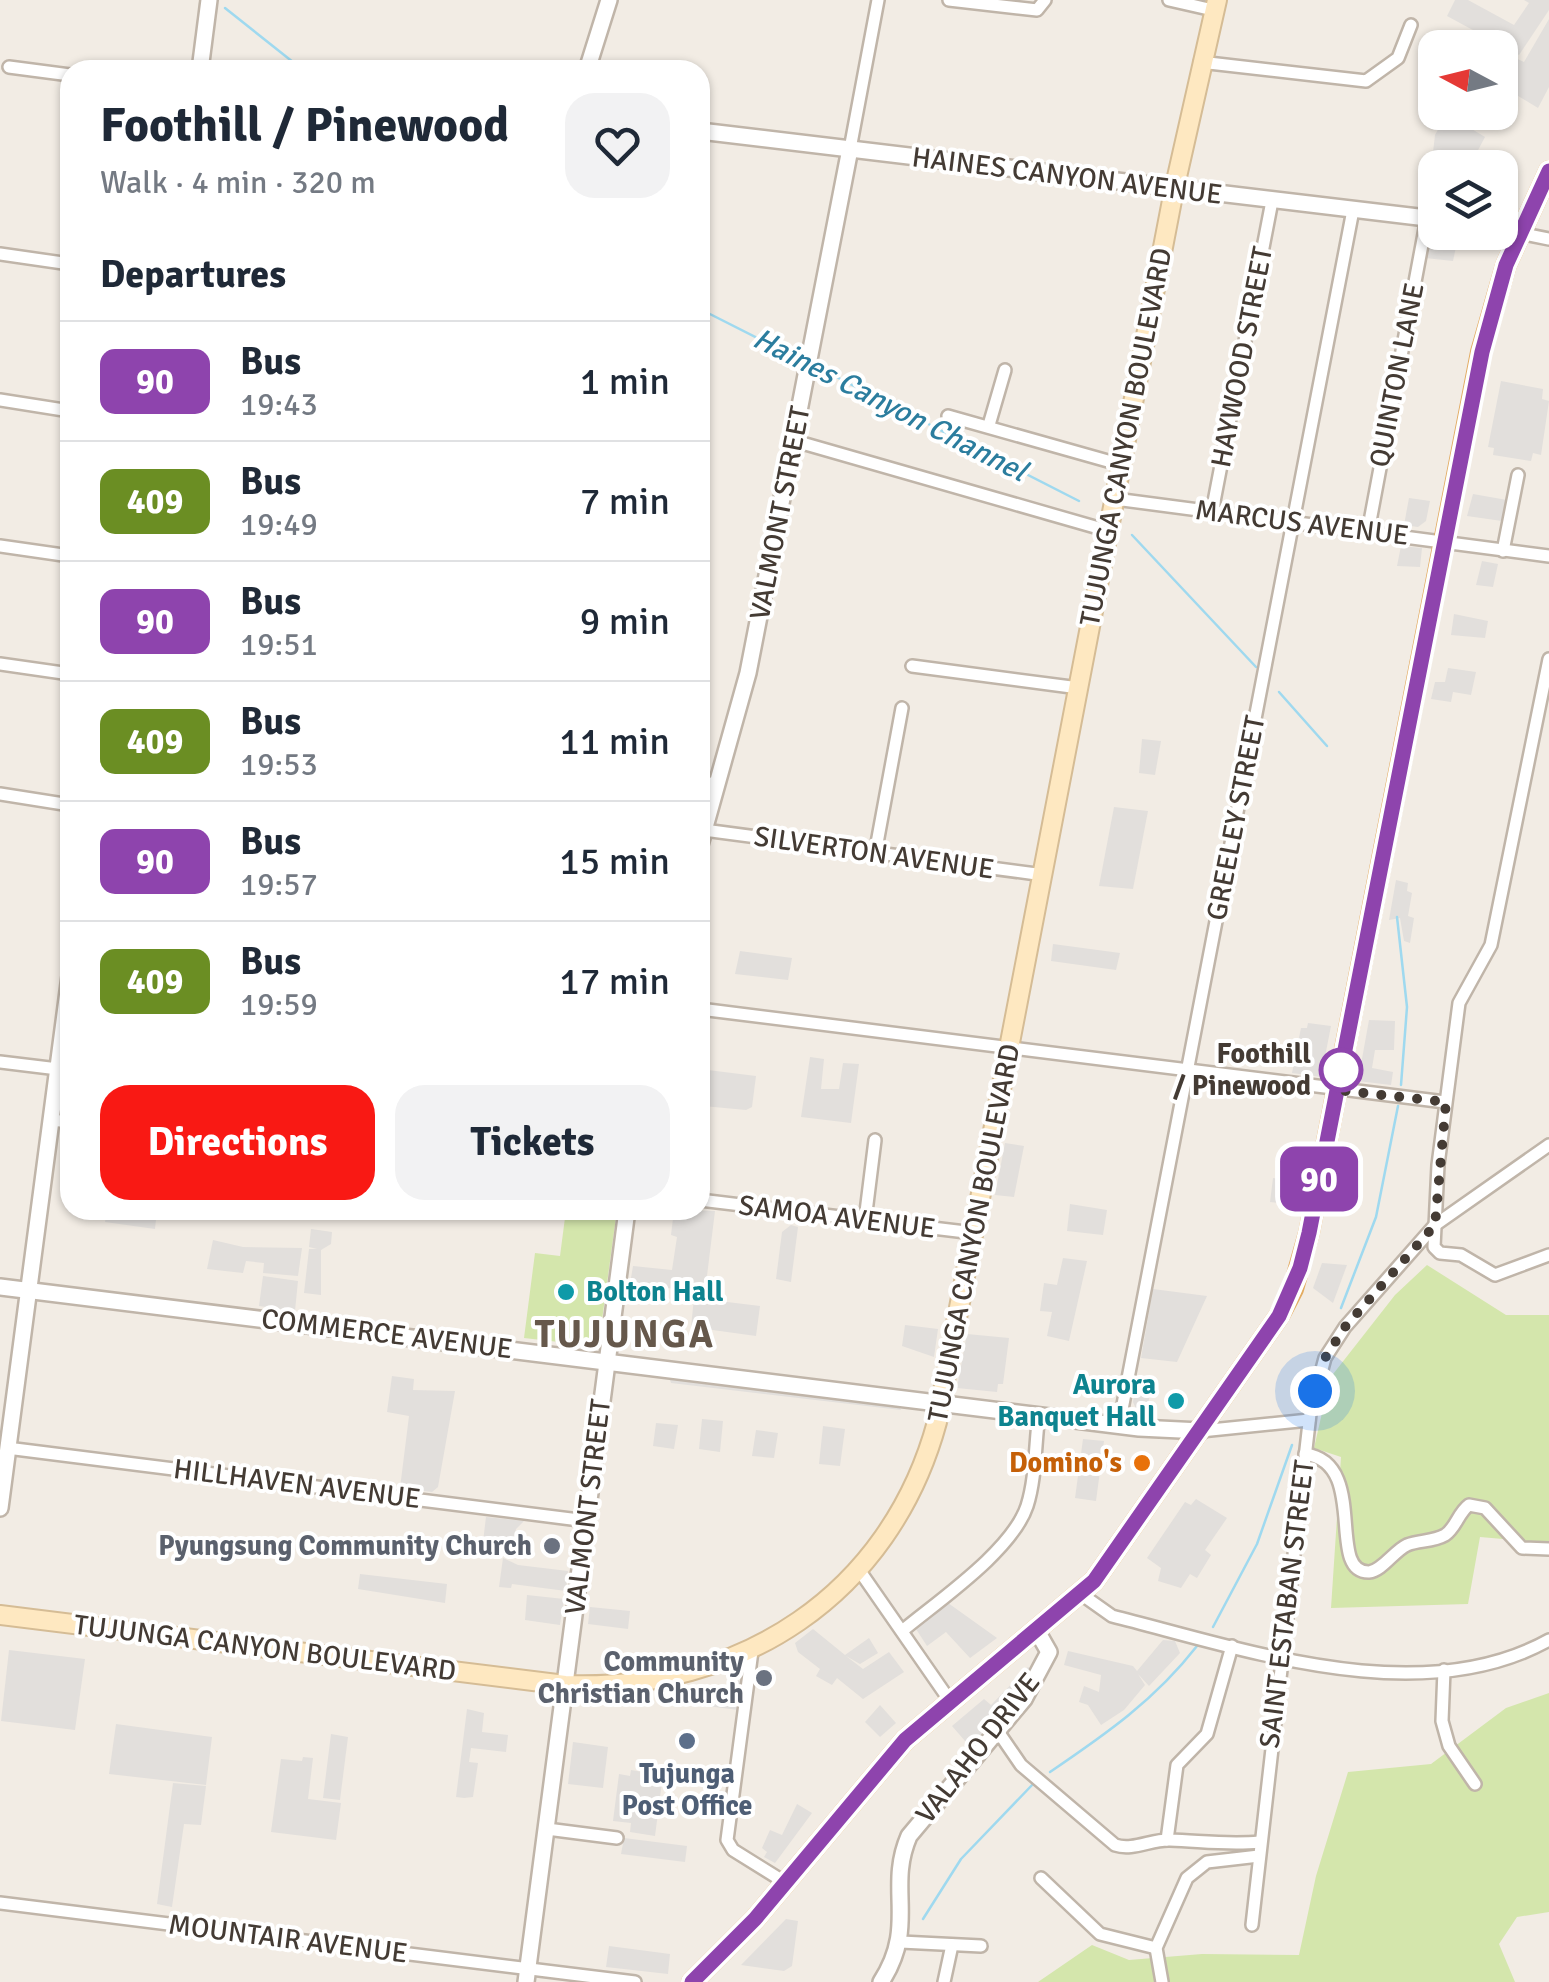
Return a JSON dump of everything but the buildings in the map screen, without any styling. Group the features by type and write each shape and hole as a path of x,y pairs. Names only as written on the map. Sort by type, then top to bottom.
{"main road":[{"name":"TUJUNGA CANYON BOULEVARD","path":"0,1616 565,1686 670,1679 752,1651 817,1607 857,1567 914,1482 940,1402 1012,1048 1200,62 1206,3"},
{"path":"1518,218 1549,171"},
{"path":"697,1980 786,1883 873,1774 950,1701 1081,1594 1104,1568 1293,1289 1309,1233 1443,542 1505,250"}],"street":[{"path":"201,60 209,0"},
{"path":"589,60 609,0"},
{"name":"VALMONT STREET","path":"710,778 748,673 878,0"},
{"path":"950,0 1037,10 1045,0"},
{"path":"1170,0 1206,3"},
{"path":"1200,62 1366,81 1398,58 1411,25"},
{"path":"9,67 60,74"},
{"name":"HAINES CANYON AVENUE","path":"710,132 1418,218"},
{"name":"HAYWOOD STREET","path":"1212,512 1272,202"},
{"name":"GREELEY STREET","path":"1119,1425 1353,210"},
{"path":"1518,233 1549,238"},
{"name":"QUINTON LANE","path":"1368,532 1425,250"},
{"path":"0,254 60,263"},
{"path":"990,425 1006,370"},
{"path":"0,400 60,409"},
{"path":"948,416 1122,465"},
{"path":"795,441 1109,531"},
{"path":"1502,551 1518,474"},
{"name":"MARCUS AVENUE","path":"1115,499 1549,556"},
{"path":"0,546 60,555"},
{"path":"1549,659 1491,944 1459,1003 1434,1247 1440,1253 1462,1256 1486,1273 1505,1273 1549,1256"},
{"path":"0,664 60,673"},
{"path":"912,666 1078,688"},
{"path":"875,854 902,708"},
{"path":"0,794 60,803"},
{"name":"SILVERTON AVENUE","path":"710,838 1044,875"},
{"path":"710,1010 1446,1102"},
{"path":"0,1505 60,1054"},
{"path":"0,1062 58,1069"},
{"path":"51,1120 60,1121"},
{"path":"864,1220 875,1140"},
{"name":"SAINT ESTABAN STREET","path":"1252,1925 1309,1420 1325,1358 1345,1327 1435,1225 1548,1148"},
{"name":"SAMOA AVENUE","path":"710,1201 974,1233"},
{"name":"VALMONT STREET","path":"527,1976 626,1220"},
{"name":"COMMERCE AVENUE","path":"0,1287 1119,1425 1236,1430 1289,1418 1309,1420"},
{"path":"902,1631 970,1576 1023,1516 1030,1496 1039,1414"},
{"name":"HILLHAVEN AVENUE","path":"8,1448 587,1522"},
{"path":"1305,1454 1323,1458 1336,1470 1349,1547 1355,1564 1363,1571 1374,1570 1408,1545 1444,1535 1468,1505 1485,1508 1522,1548 1549,1549"},
{"path":"857,1567 950,1701"},
{"path":"1081,1594 1103,1613 1342,1671 1476,1667 1549,1640"},
{"name":"VALAHO DRIVE","path":"881,1982 897,1958 901,1859 909,1836 1024,1698 1048,1655 1037,1631"},
{"path":"1168,1840 1177,1765 1207,1734 1232,1646"},
{"path":"752,1651 728,1840 733,1850 786,1883"},
{"path":"1444,1670 1442,1721 1449,1746 1474,1784"},
{"path":"997,1730 1021,1765 1105,1839 1123,1848 1168,1840 1259,1849"},
{"path":"547,1828 618,1838"},
{"path":"1162,1982 1156,1948 1194,1870 1212,1861 1259,1849"},
{"path":"1040,1878 1100,1934 1156,1948"},
{"name":"MOUNTAIR AVENUE","path":"0,1903 527,1976 634,1982"},
{"path":"900,1942 981,1946"},
{"path":"944,1982 952,1945"}],"green space":[{"path":"565,1220 616,1220 599,1342 594,1346 524,1338 535,1253 560,1256"},
{"path":"1427,1265 1506,1315 1549,1315 1549,1543 1480,1537 1468,1604 1331,1608 1341,1457 1314,1448 1330,1378 1395,1295"},
{"path":"1549,1693 1549,1912 1517,1917 1499,1944 1515,1982 1038,1982 1092,1945 1129,1960 1202,1954 1299,1955 1316,1876 1348,1772 1431,1764 1506,1708"}],"shaded area":[{"path":"1455,0 1468,0 1514,25 1529,3 1524,0 1549,0 1549,10 1519,55 1518,30 1473,30 1447,16"},
{"path":"1549,19 1549,87 1538,108 1518,96 1518,59 1524,62"},
{"path":"1438,130 1473,130 1485,137 1478,150 1433,150"},
{"path":"1426,250 1455,250 1453,261 1425,258"},
{"path":"1501,381 1543,389 1542,399 1549,401 1541,455 1533,453 1531,461 1493,455 1494,448 1488,447"},
{"path":"1473,494 1507,500 1502,521 1467,516"},
{"path":"1409,498 1430,501 1426,521 1418,527 1404,525"},
{"path":"1401,546 1422,548 1420,567 1397,566"},
{"path":"1482,561 1498,564 1493,587 1476,585"},
{"path":"1454,614 1488,621 1485,638 1451,635"},
{"path":"1448,668 1476,672 1471,695 1453,692 1451,702 1431,699 1435,682 1445,682"},
{"path":"1142,739 1161,741 1155,775 1139,773"},
{"path":"1114,807 1148,811 1133,889 1099,886"},
{"path":"1396,880 1408,883 1407,891 1412,893 1408,916 1414,918 1410,943 1404,941 1400,918 1389,920"},
{"path":"1053,944 1120,953 1116,970 1051,961"},
{"path":"740,951 792,958 788,980 735,974"},
{"path":"1369,1020 1395,1021 1394,1050 1375,1050 1372,1068 1393,1072 1391,1085 1358,1081"},
{"path":"1308,1023 1331,1026 1321,1077 1292,1073 1301,1028 1307,1028"},
{"path":"810,1057 824,1059 821,1089 839,1089 843,1063 859,1064 851,1123 801,1117"},
{"path":"710,1070 756,1076 752,1107 746,1110 710,1107"},
{"path":"1005,1143 1024,1146 1014,1197 995,1195"},
{"path":"1273,1178 1302,1182 1298,1205 1270,1202"},
{"path":"1070,1204 1107,1210 1103,1235 1067,1231"},
{"path":"710,1211 715,1211 705,1292 630,1284 633,1266 672,1270 677,1237 671,1235 673,1220 710,1220"},
{"path":"105,1220 156,1220 155,1229"},
{"path":"791,1225 798,1227 791,1282 776,1279 782,1232"},
{"path":"311,1229 332,1232 331,1244 321,1250 321,1295 304,1293 309,1249 317,1249 309,1247"},
{"path":"213,1240 243,1247 302,1248 298,1276 263,1273 264,1263 246,1261 243,1273 207,1269"},
{"path":"1063,1258 1087,1261 1069,1341 1047,1336 1052,1312 1040,1311 1044,1283 1057,1285"},
{"path":"1322,1263 1347,1265 1333,1303 1313,1288"},
{"path":"263,1276 298,1281 295,1311 259,1306"},
{"path":"1153,1289 1207,1296 1177,1362 1141,1358"},
{"path":"694,1298 760,1306 756,1336 691,1327"},
{"path":"905,1325 938,1329 934,1357 902,1346"},
{"path":"967,1334 1009,1338 1003,1384 998,1384 997,1392 957,1388"},
{"path":"668,1374 897,1402 901,1410 671,1383"},
{"path":"392,1376 414,1379 413,1390 455,1391 438,1487 432,1492 400,1488 409,1416 387,1412"},
{"path":"1137,1376 1155,1378 1146,1410 1136,1409 1133,1402"},
{"path":"702,1419 723,1421 720,1452 699,1449"},
{"path":"656,1423 678,1425 674,1449 653,1446"},
{"path":"823,1426 845,1429 840,1466 819,1464"},
{"path":"756,1430 778,1433 774,1458 752,1456"},
{"path":"1083,1439 1104,1441 1096,1501 1075,1498"},
{"path":"1196,1499 1227,1518 1205,1550 1211,1555 1197,1578 1190,1574 1181,1588 1158,1581 1161,1568 1147,1558 1185,1502 1191,1505"},
{"path":"486,1517 524,1521 516,1529 510,1553 482,1550"},
{"path":"503,1558 518,1565 568,1571 566,1591 512,1584 511,1588 499,1587"},
{"path":"360,1574 447,1584 445,1603 358,1589"},
{"path":"527,1595 564,1599 560,1625 525,1620"},
{"path":"948,1603 997,1638 970,1658 946,1632 927,1646 916,1629"},
{"path":"590,1607 630,1611 628,1629 588,1624"},
{"path":"813,1629 845,1655 869,1638 878,1653 860,1664 846,1656 863,1669 889,1652 904,1672 863,1699 837,1678 832,1685 816,1676 820,1669 798,1652 795,1643"},
{"path":"1163,1640 1175,1641 1180,1653 1149,1686 1138,1674 1145,1685 1124,1710 1101,1725 1088,1705 1079,1702 1084,1686 1099,1692 1101,1675 1064,1665 1068,1651 1133,1666 1137,1671"},
{"path":"9,1650 85,1659 75,1730 1,1721"},
{"path":"1028,1667 1034,1672 1021,1695 1003,1715 997,1711 998,1721 975,1745 965,1741 952,1726 984,1699 991,1705"},
{"path":"729,1679 742,1681 738,1710 707,1706 709,1687 727,1688"},
{"path":"880,1705 896,1723 880,1737 865,1722"},
{"path":"467,1709 484,1713 482,1732 508,1735 506,1752 471,1748 469,1762 478,1763 473,1797 464,1798 456,1797"},
{"path":"116,1724 212,1737 206,1785 109,1774"},
{"path":"331,1734 348,1737 340,1800 323,1798"},
{"path":"573,1742 608,1747 603,1788 568,1784"},
{"path":"303,1757 313,1758 308,1799 341,1803 336,1840 271,1832 281,1759 302,1761"},
{"path":"631,1770 643,1772 643,1780 662,1782 655,1836 630,1832 631,1823 613,1821 619,1774 630,1776"},
{"path":"173,1783 206,1786 201,1825 184,1824 172,1907 157,1904"},
{"path":"797,1804 812,1813 775,1863 764,1857 767,1852 762,1848 770,1830 782,1835"},
{"path":"624,1838 687,1846 685,1862 621,1854"},
{"path":"786,1919 798,1921 792,1966 784,1971 741,1965"},
{"path":"609,1946 670,1954 668,1974 606,1967"}],"waterway":[{"name":"Haines Canyon Channel","path":"225,8 290,60"},
{"name":"Haines Canyon Channel","path":"710,314 801,360"},
{"name":"Haines Canyon Channel","path":"813,365 1079,501"},
{"name":"Haines Canyon Channel","path":"1132,535 1256,667"},
{"name":"Haines Canyon Channel","path":"1279,692 1327,746"},
{"name":"Haines Canyon Channel","path":"1397,917 1407,1007 1401,1085"},
{"name":"Haines Canyon Channel","path":"1341,1308 1376,1217 1398,1106"},
{"name":"Haines Canyon Channel","path":"1213,1627 1257,1544 1292,1445"},
{"name":"Haines Canyon Channel","path":"1050,1772 1147,1700 1197,1646"},
{"name":"Haines Canyon Channel","path":"923,1919 961,1859 1034,1783"}],"bus line":[{"name":"90","path":"692,1982 755,1919 905,1740 1094,1581 1286,1303 1309,1233 1491,312 1519,233 1549,171"}],"place":[{"name":"Foothill / Pinewood","path":"1341,1070"},
{"name":"Bolton Hall","path":"566,1292"},
{"name":"Aurora Banquet Hall","path":"1176,1401"},
{"name":"Domino's","path":"1142,1463"},
{"name":"Pyungsung Community Church","path":"552,1546"},
{"name":"Community Christian Church","path":"764,1678"},
{"name":"Tujunga Post Office","path":"687,1741"}],"district":[{"name":"TUJUNGA","path":"625,1334"}],"route":[{"path":"1315,1391 1325,1358 1345,1327 1435,1225 1446,1102 1337,1090 1341,1070"}]}
